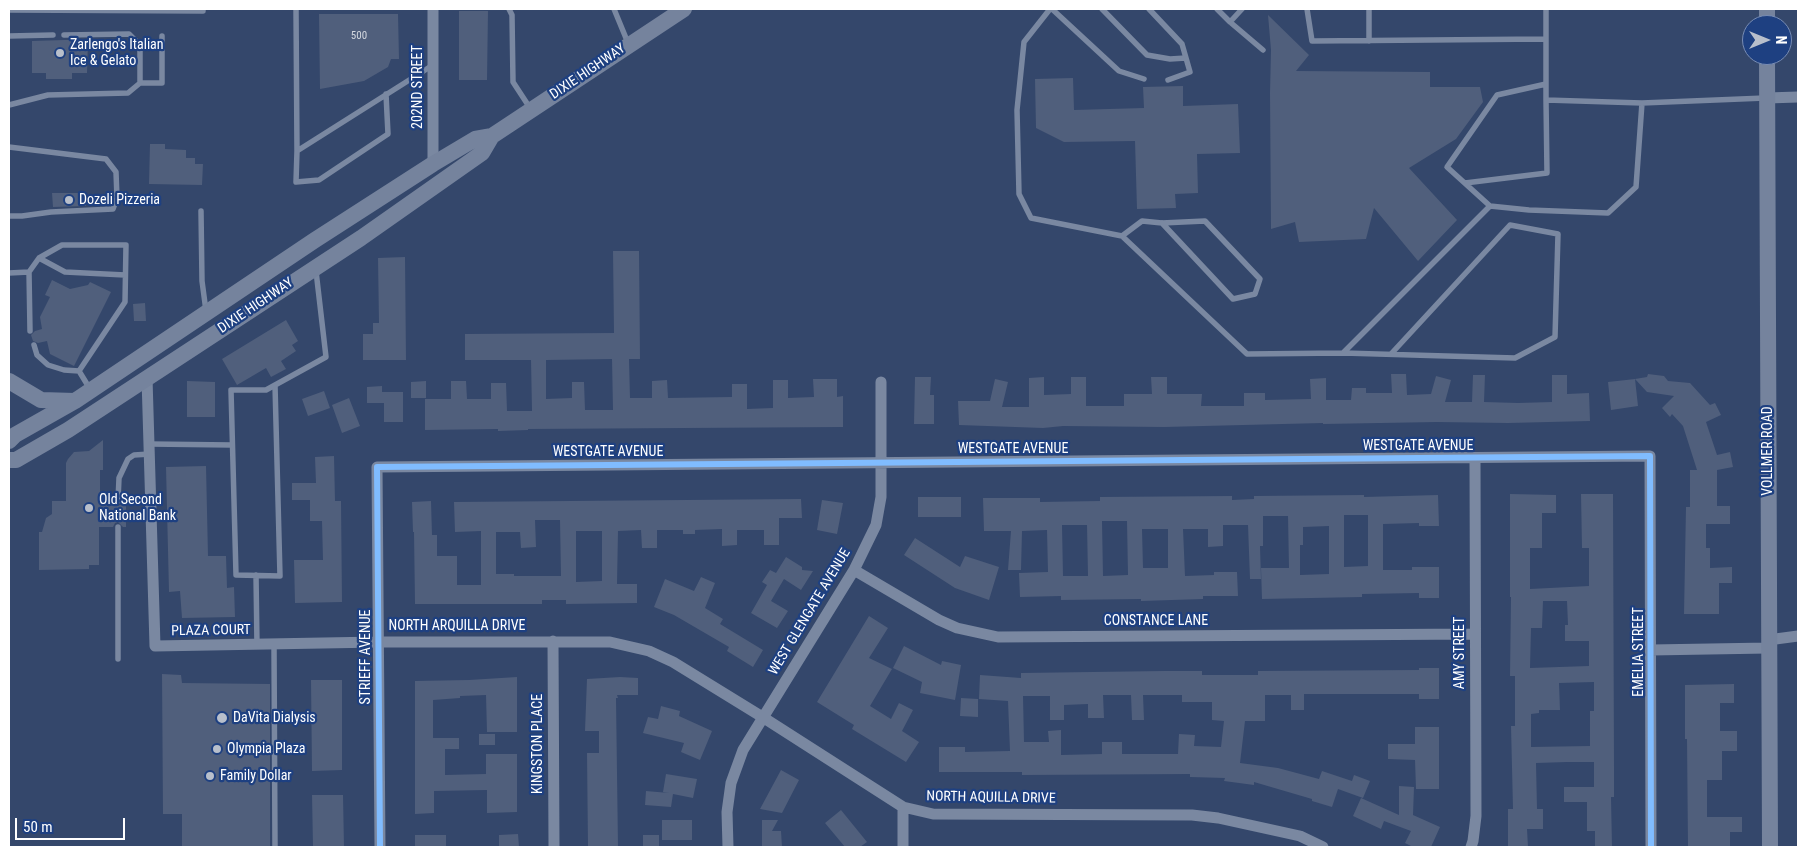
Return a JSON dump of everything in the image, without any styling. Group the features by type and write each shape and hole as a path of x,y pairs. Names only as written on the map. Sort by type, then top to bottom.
{"main road":[{"name":"DIXIE HIGHWAY","path":"9,440 75,401 315,240 433,164 475,139 492,136 684,9"},
{"name":"VOLLMER ROAD","path":"1767,65 1770,847"},
{"name":"DIXIE HIGHWAY","path":"9,460 16,460 68,430 361,238 482,153 492,136"},
{"path":"9,381 41,400 75,401"}],"street":[{"name":"202ND STREET","path":"433,9 433,164"},
{"path":"1767,98 1798,98"},
{"name":"PLAZA COURT","path":"147,378 155,646 274,645"},
{"name":"WEST GLENGATE AVENUE","path":"728,847 727,812 731,783 743,750 854,570 876,525 881,497 881,382"},
{"name":"WESTGATE AVENUE","path":"377,467 1650,456"},
{"name":"EMELIA STREET","path":"1650,456 1651,847"},
{"name":"AMY STREET","path":"1471,847 1476,816 1475,458"},
{"name":"STRIEFF AVENUE","path":"377,467 380,847"},
{"name":"CONSTANCE LANE","path":"854,570 939,620 964,630 998,638 1475,634"},
{"path":"1651,650 1768,644 1798,636"},
{"name":"KINGSTON PLACE","path":"552,641 554,847"},
{"name":"NORTH ARQUILLA DRIVE","path":"274,645 379,642 610,642"},
{"name":"NORTH AQUILLA DRIVE","path":"610,642 633,646 661,656 764,718 903,808 933,814 1192,815 1226,819 1300,836 1324,847"},
{"path":"903,808 903,847"}],"lane":[{"path":"9,10 203,11 203,9"},
{"path":"296,9 296,182 319,180 388,134 386,94"},
{"path":"509,9 512,14 513,82 532,110"},
{"path":"614,9 629,45"},
{"path":"1144,79 1119,71 1051,9 1024,42 1017,110 1018,194 1031,218 1122,236 1247,354 1343,353 1515,358 1555,337 1558,234 1510,225 1390,354"},
{"path":"1102,9 1147,56 1170,59 1186,58"},
{"path":"1148,9 1182,44 1190,72 1168,80"},
{"path":"1217,9 1263,50"},
{"path":"1230,22 1242,9"},
{"path":"1307,9 1312,41 1546,40"},
{"path":"1369,9 1369,41"},
{"path":"1464,183 1547,173 1546,9"},
{"path":"64,35 128,34 140,45 140,83"},
{"path":"9,36 53,35"},
{"path":"9,105 48,95 128,92 140,83 162,83 162,36"},
{"path":"297,151 433,65"},
{"path":"1546,84 1497,95 1447,167 1490,206 1529,210 1608,213 1636,187 1642,103"},
{"path":"1546,100 1642,103 1767,98"},
{"path":"9,146 106,159 116,172 117,198 113,209 9,216"},
{"path":"1343,353 1490,206"},
{"path":"201,211 202,281 206,313"},
{"path":"1122,236 1142,221 1162,223 1205,221 1260,279 1255,294 1233,299 1162,223"},
{"path":"30,331 29,272 39,258 62,245 126,245 125,302 79,371"},
{"path":"39,258 65,272 125,275"},
{"path":"275,385 280,576 236,574 231,390 266,390 275,385 326,357 316,266"},
{"path":"9,273 29,272"},
{"path":"34,346 37,355 48,364 64,370 79,371"},
{"path":"79,371 91,390"},
{"path":"118,500 119,478 128,459 134,455 149,449 232,446"},
{"path":"118,527 118,659"},
{"path":"256,575 257,645"},
{"path":"274,645 275,847"}],"building":[{"path":"459,11 488,11 487,80 459,80"},
{"path":"319,14 398,14 399,59 391,59 388,67 364,81 320,89"},
{"path":"1268,15 1309,55 1296,71 1430,72 1430,87 1480,87 1483,102 1456,139 1409,168 1457,220 1418,261 1374,208 1366,239 1299,242 1295,222 1271,229 1271,50"},
{"name":"Zarlengo's Italian Ice & Gelato","path":"88,40 87,73 72,73 72,79 46,79 46,73 32,73 32,41"},
{"path":"1073,78 1074,110 1144,108 1143,87 1183,86 1183,106 1238,104 1240,153 1197,154 1198,193 1175,194 1176,208 1137,209 1135,141 1064,142 1036,128 1035,79"},
{"path":"150,144 165,144 165,149 186,150 186,158 195,158 195,164 203,164 202,185 149,184"},
{"name":"Dozeli Pizzeria","path":"52,193 86,193 86,206 53,207"},
{"path":"613,251 639,251 640,359 629,359 630,398 652,398 652,381 667,380 668,398 732,397 732,384 747,384 747,409 773,408 773,380 788,380 788,398 814,397 813,379 837,379 837,397 843,396 843,427 528,429 498,431 498,429 425,430 425,399 451,399 451,381 466,381 467,399 491,399 491,383 506,383 507,411 532,411 531,360 465,360 465,334 614,333","holes":["612,359 613,410 585,410 584,382 572,382 572,398 546,399 546,360"]},
{"path":"405,257 406,360 363,360 363,334 373,334 373,323 379,323 378,258"},
{"path":"52,280 70,289 88,285 90,282 111,292 74,366 50,354 47,341 38,343 33,341 31,335 35,331 42,329 40,317 50,297 45,295"},
{"path":"145,303 146,321 134,321 133,304"},
{"path":"286,320 298,341 292,345 296,351 281,361 286,369 271,377 266,368 237,385 222,359"},
{"path":"1391,374 1406,374 1407,395 1431,394 1436,376 1451,380 1445,402 1472,402 1473,375 1485,375 1484,402 1518,403 1552,402 1552,375 1567,375 1567,394 1589,393 1590,421 1323,423 1164,427 1063,426 1043,428 959,425 958,401 990,401 995,379 1008,382 1002,407 1029,407 1029,378 1044,377 1044,395 1071,394 1071,377 1086,377 1086,406 1124,406 1124,394 1152,394 1151,377 1167,377 1167,394 1202,394 1201,406 1244,406 1244,393 1265,393 1265,400 1311,399 1310,379 1326,378 1326,400 1351,400 1352,388 1366,388 1366,393 1392,393"},
{"path":"1648,374 1664,376 1668,381 1690,383 1710,405 1715,403 1721,415 1706,422 1717,455 1730,452 1733,467 1717,470 1717,506 1730,506 1730,524 1706,524 1706,548 1710,548 1710,568 1732,567 1732,583 1719,583 1719,614 1684,614 1686,507 1690,507 1690,470 1697,470 1683,426 1672,414 1670,417 1662,408 1674,396 1647,392 1635,379 1647,377"},
{"path":"915,377 931,377 930,395 934,395 934,424 914,424"},
{"path":"1635,379 1638,406 1611,410 1608,382"},
{"path":"187,381 215,382 215,417 187,417"},
{"path":"426,381 426,398 411,398 411,382"},
{"path":"382,386 382,392 403,392 403,422 384,422 384,403 367,403 367,387"},
{"path":"324,391 330,408 308,416 302,399"},
{"path":"349,398 360,426 342,433 332,405"},
{"name":"Old Second National Bank","path":"103,440 103,470 100,470 100,501 113,501 118,506 123,501 126,501 126,527 123,527 118,522 113,527 99,527 99,565 89,565 89,569 39,570 39,532 42,532 46,518 52,514 52,501 66,501 66,463 74,452 89,451"},
{"path":"334,456 335,501 341,501 342,602 295,603 294,560 323,560 322,521 310,521 310,500 292,500 292,483 316,483 315,457"},
{"path":"206,466 208,556 226,556 227,588 234,587 235,617 182,618 180,591 169,592 166,467"},
{"path":"1510,494 1556,495 1556,513 1542,513 1542,548 1530,548 1530,589 1589,586 1589,548 1582,548 1581,494 1613,494 1614,797 1611,797 1612,847 1595,847 1595,831 1587,831 1587,802 1564,802 1564,787 1594,787 1594,762 1567,762 1536,763 1537,809 1543,809 1543,829 1527,829 1528,847 1508,847 1508,809 1513,809 1511,726 1515,726 1515,676 1510,676","holes":["1543,601 1567,601 1568,625 1565,625 1565,641 1589,641 1589,666 1530,668 1531,628 1542,628","1594,682 1594,711 1590,711 1590,746 1531,747 1531,714 1539,713 1539,710 1560,710 1559,683"]},
{"path":"1364,495 1364,497 1438,495 1439,526 1419,526 1419,523 1383,524 1383,570 1412,570 1412,567 1439,567 1439,598 1419,598 1419,593 1362,594 1362,597 1262,599 1261,568 1289,568 1288,516 1263,516 1263,546 1260,546 1261,579 1250,579 1248,525 1223,525 1223,546 1208,547 1208,529 1183,529 1185,576 1214,575 1214,572 1237,572 1238,596 1203,596 1203,599 1141,601 1141,599 1061,600 1061,596 1020,597 1019,573 1048,572 1047,530 1022,531 1021,570 1008,570 1011,531 984,531 983,498 1040,498 1040,502 1100,501 1100,497 1232,496 1232,500 1254,499 1254,496","holes":["1344,515 1368,515 1368,566 1344,567","1102,521 1127,521 1128,575 1103,576","1062,525 1087,525 1088,576 1063,576","1329,526 1329,574 1300,575 1300,545 1303,545 1303,527","1142,529 1168,529 1168,568 1143,568"]},
{"path":"918,497 961,497 961,517 918,517"},
{"path":"801,499 802,518 779,518 779,545 764,545 764,530 737,530 737,545 722,546 722,529 695,530 695,534 683,534 683,530 657,530 657,548 642,548 641,530 618,531 617,584 637,584 637,603 566,604 566,600 542,600 542,604 415,604 412,502 431,501 432,535 437,535 437,556 457,556 457,585 481,585 481,531 455,532 454,502","holes":["535,520 560,520 561,576 496,574 496,532 520,532 521,548 536,547","576,531 602,531 602,581 576,582"]},
{"path":"822,500 843,503 837,534 817,530"},
{"path":"915,538 960,567 965,556 999,567 989,600 955,588 904,555"},
{"path":"786,557 802,567 802,570 813,571 801,590 784,579 771,601 788,611 777,628 751,613 767,585 762,582 770,570 776,573"},
{"path":"701,577 715,583 705,608 723,619 720,624 763,650 753,667 727,651 729,647 674,615 654,607 665,579 694,591"},
{"path":"869,616 888,628 869,658 892,669 870,706 891,719 899,703 913,710 902,731 919,742 906,762 852,729 854,725 817,702"},
{"path":"904,646 941,665 942,661 961,665 955,700 920,693 922,682 893,668"},
{"path":"1419,668 1439,668 1439,699 1419,699 1419,694 1304,694 1304,710 1291,710 1291,695 1265,695 1265,721 1245,721 1240,763 1278,768 1319,779 1322,771 1352,781 1354,775 1370,781 1363,798 1338,789 1332,807 1312,801 1312,799 1254,782 1254,785 1224,781 1225,778 1190,777 1190,774 1022,775 1022,772 939,772 939,747 965,747 965,752 1010,751 1008,701 979,699 980,675 1021,678 1021,673 1202,671 1202,675 1258,675 1258,671 1419,670","holes":["1103,695 1131,695 1132,720 1144,720 1143,695 1182,695 1182,702 1212,702 1212,720 1224,721 1221,747 1194,746 1195,735 1179,734 1178,754 1122,754 1122,742 1102,742 1102,754 1061,755 1061,730 1048,731 1049,742 1024,742 1023,696 1050,696 1050,720 1064,720 1064,705 1088,704 1088,718 1104,718"]},
{"name":"Olympia Plaza","path":"162,674 181,675 182,683 270,684 270,847 182,847 182,814 163,814"},
{"path":"517,677 517,732 487,732 486,695 460,696 460,698 433,700 433,738 459,738 459,749 445,749 445,775 486,774 486,754 517,754 517,812 487,813 487,790 434,791 434,813 415,814 415,681"},
{"path":"638,678 638,695 617,695 618,698 616,698 618,847 588,847 587,753 599,753 599,731 585,731 587,679"},
{"path":"311,680 342,680 342,770 312,771"},
{"path":"1734,684 1734,703 1720,703 1720,731 1737,731 1737,751 1722,751 1722,780 1707,780 1707,817 1742,817 1742,832 1730,832 1730,847 1688,847 1685,685"},
{"path":"961,698 978,699 978,717 960,716"},
{"path":"661,706 680,711 679,716 712,731 700,760 681,752 684,743 643,733 648,717 658,719"},
{"path":"1415,727 1439,727 1439,789 1416,789 1415,760 1388,759 1388,744 1415,744"},
{"path":"479,734 495,734 495,745 479,745"},
{"path":"781,770 799,780 782,813 760,809"},
{"path":"666,774 697,779 693,798 673,794 671,807 645,805 646,791 669,793 663,792"},
{"path":"1399,786 1414,787 1413,815 1440,827 1431,847 1413,847 1405,843 1411,831 1384,821 1381,829 1353,816 1361,798 1399,815"},
{"path":"312,795 343,795 344,847 313,847"},
{"path":"841,810 867,842 860,847 845,847 825,823"},
{"path":"662,820 692,820 692,840 662,840"},
{"path":"762,820 778,820 772,831 781,831 782,847 762,847"},
{"path":"518,834 519,847 499,847 499,835"},
{"path":"415,835 446,835 446,847 415,847"},
{"path":"643,835 659,835 659,847 643,847"}],"cycle path":[{"path":"380,847 377,467 1650,456 1651,847"}],"place":[{"name":"Zarlengo's Italian Ice & Gelato","path":"60,53"},
{"name":"Dozeli Pizzeria","path":"69,200"},
{"name":"Old Second National Bank","path":"89,508"},
{"name":"DaVita Dialysis","path":"222,718"},
{"name":"Olympia Plaza","path":"217,749"},
{"name":"Family Dollar","path":"210,776"}]}
